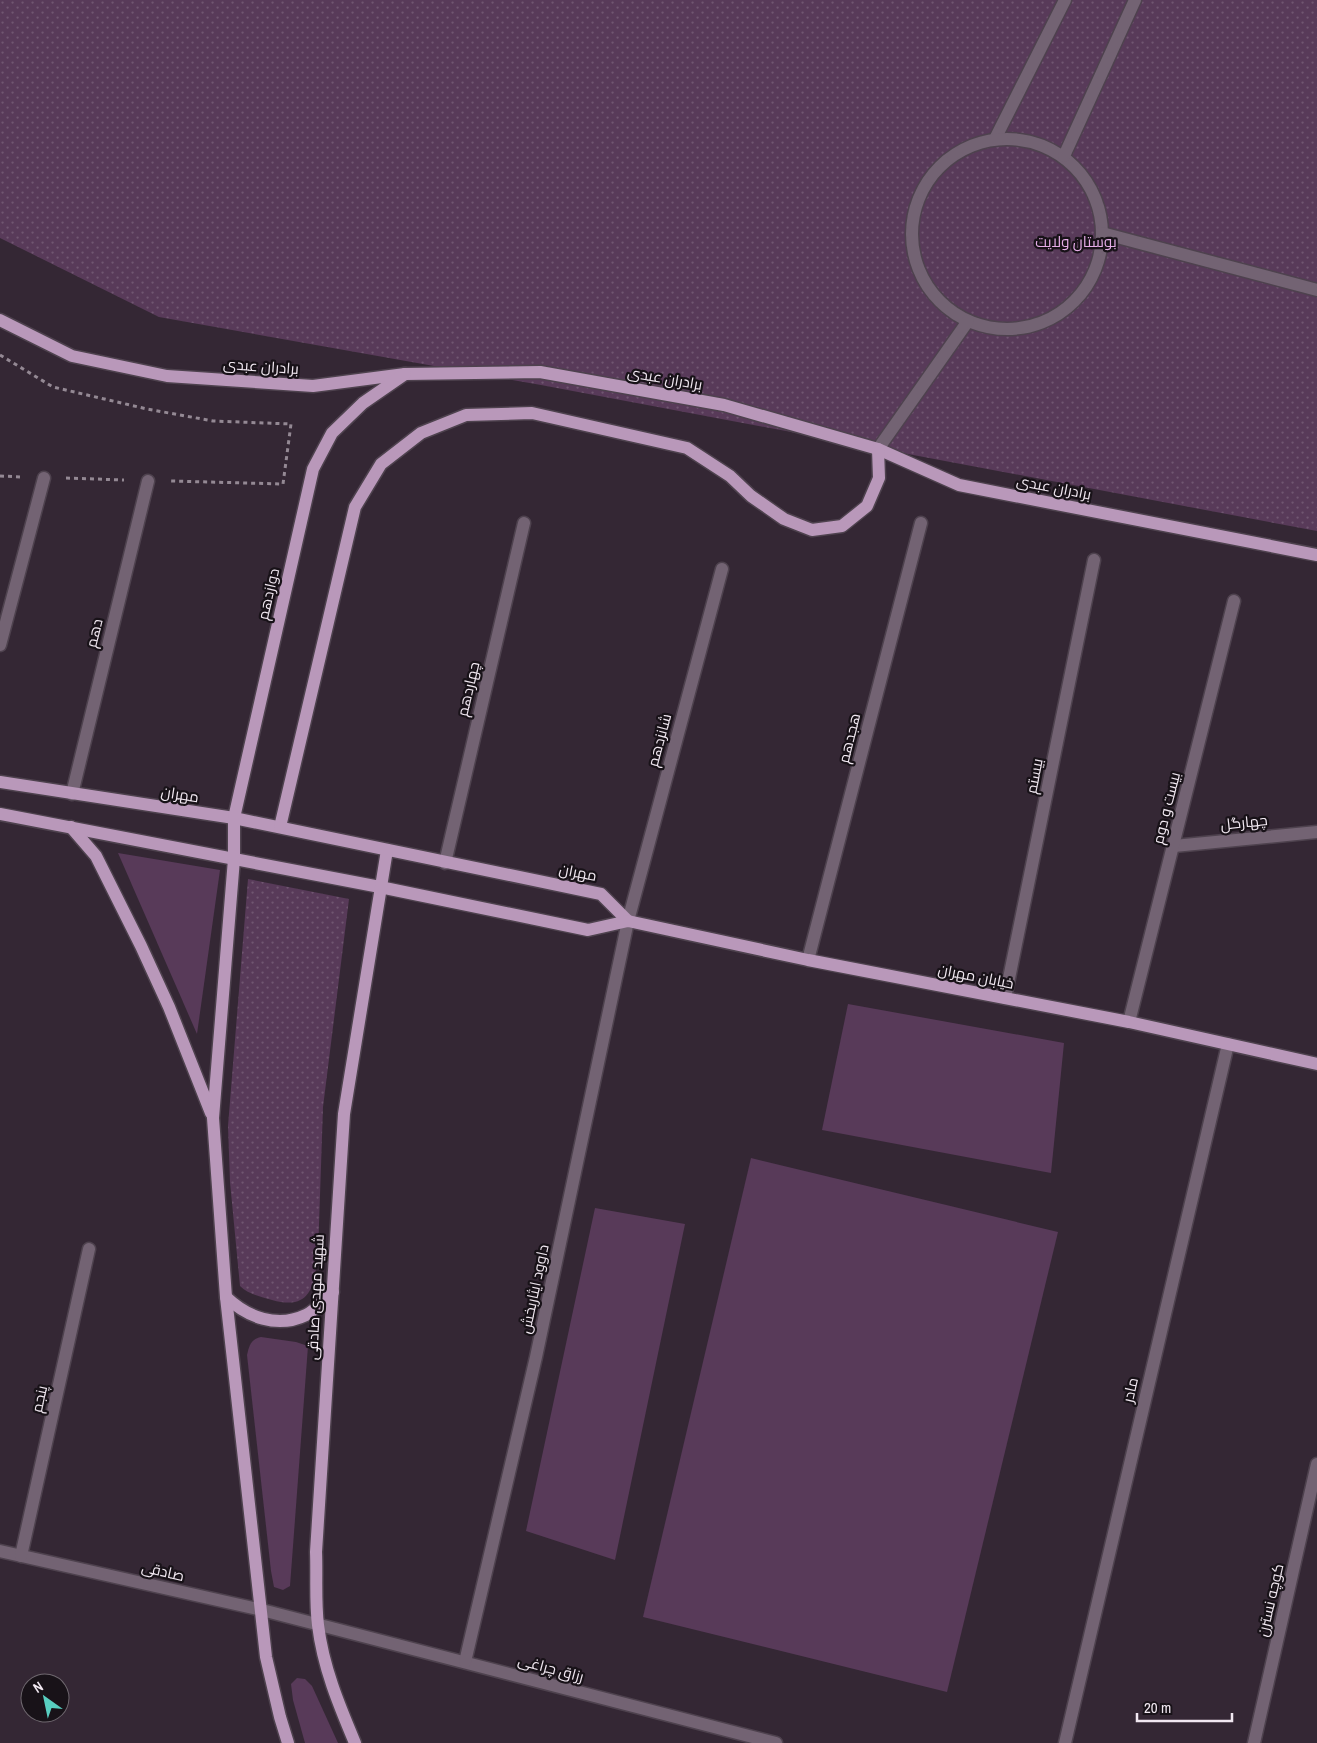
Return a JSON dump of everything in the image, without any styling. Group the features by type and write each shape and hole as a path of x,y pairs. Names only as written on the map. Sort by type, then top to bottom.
{"main road":[{"name":"برادران عبدی","path":"0,320 72,356 167,376 313,386 405,374 540,372 724,405 878,449 959,485 1317,555"},
{"name":"دوازدهم","path":"234,859 234,818 312,468 332,433 363,403 405,374"},
{"path":"280,827 355,507 381,464 421,433 466,415 532,413 687,448 730,476 751,496 784,519 812,530 842,526 867,506 879,478 878,449"},
{"name":"مهران","path":"0,782 234,818 601,894 628,921"},
{"path":"0,814 380,887 588,930 628,921"},
{"path":"71,827 96,856 137,938 169,1007 213,1118"},
{"name":"شهید مهدی صادقی","path":"355,1743 337,1700 325,1660 318,1624 316,1552 333,1292 334,1241 344,1114 387,850"},
{"path":"234,859 213,1118 226,1297 266,1657 288,1743"},
{"name":"خیابان مهران","path":"628,921 808,960 1129,1022 1317,1064"},
{"path":"226,1297 239,1309 254,1316 280,1322 306,1315 333,1292"}],"street":[{"path":"996,139 1065,0"},
{"path":"1064,156 1135,0"},
{"path":"996,139 1027,140 1064,156 1081,174 1097,201 1102,233 1097,264 1082,293 1057,314 1028,326 997,329 968,321 942,304 923,280 913,251 912,220 921,191 939,166 964,148 996,139"},
{"path":"1102,233 1317,290"},
{"path":"878,449 968,321"},
{"path":"0,645 44,478"},
{"name":"دهم","path":"72,794 148,481"},
{"name":"چهاردهم","path":"445,863 524,523"},
{"name":"هجدهم","path":"808,960 921,523"},
{"name":"بیستم","path":"1005,998 1094,560"},
{"name":"شانزدهم","path":"628,921 722,568"},
{"name":"بیست و دوم","path":"1129,1022 1234,601"},
{"name":"چهارگل","path":"1174,846 1317,832"},
{"name":"داوود ایثاربخش","path":"465,1662 536,1357 628,921"},
{"name":"مادر","path":"1064,1743 1228,1044"},
{"name":"پنجم","path":"21,1556 89,1249"},
{"name":"کوچه نسترن","path":"1254,1743 1317,1464"},
{"name":"صادقی","path":"0,1550 318,1624"},
{"name":"رزاق چراغی","path":"318,1624 776,1743"}],"path":[{"path":"0,355 53,387 147,409 213,421 291,424 283,484 0,476"}],"green space":[{"name":"بوستان ولایت","path":"0,0 1317,0 1317,531 541,385 159,317 0,238"},
{"path":"118,853 220,870 197,1034"},
{"path":"248,879 349,899 323,1107 317,1265 308,1293 296,1302 263,1298 240,1286 230,1182 228,1126"},
{"path":"848,1004 1064,1043 1051,1173 822,1130"},
{"path":"751,1158 1058,1232 947,1692 643,1617"},
{"path":"595,1208 685,1224 615,1560 526,1531"},
{"path":"261,1337 296,1342 308,1346 290,1586 283,1590 274,1587 271,1571 247,1355 251,1343"},
{"path":"297,1678 305,1679 312,1686 338,1743 305,1743 293,1700 291,1684"}]}
